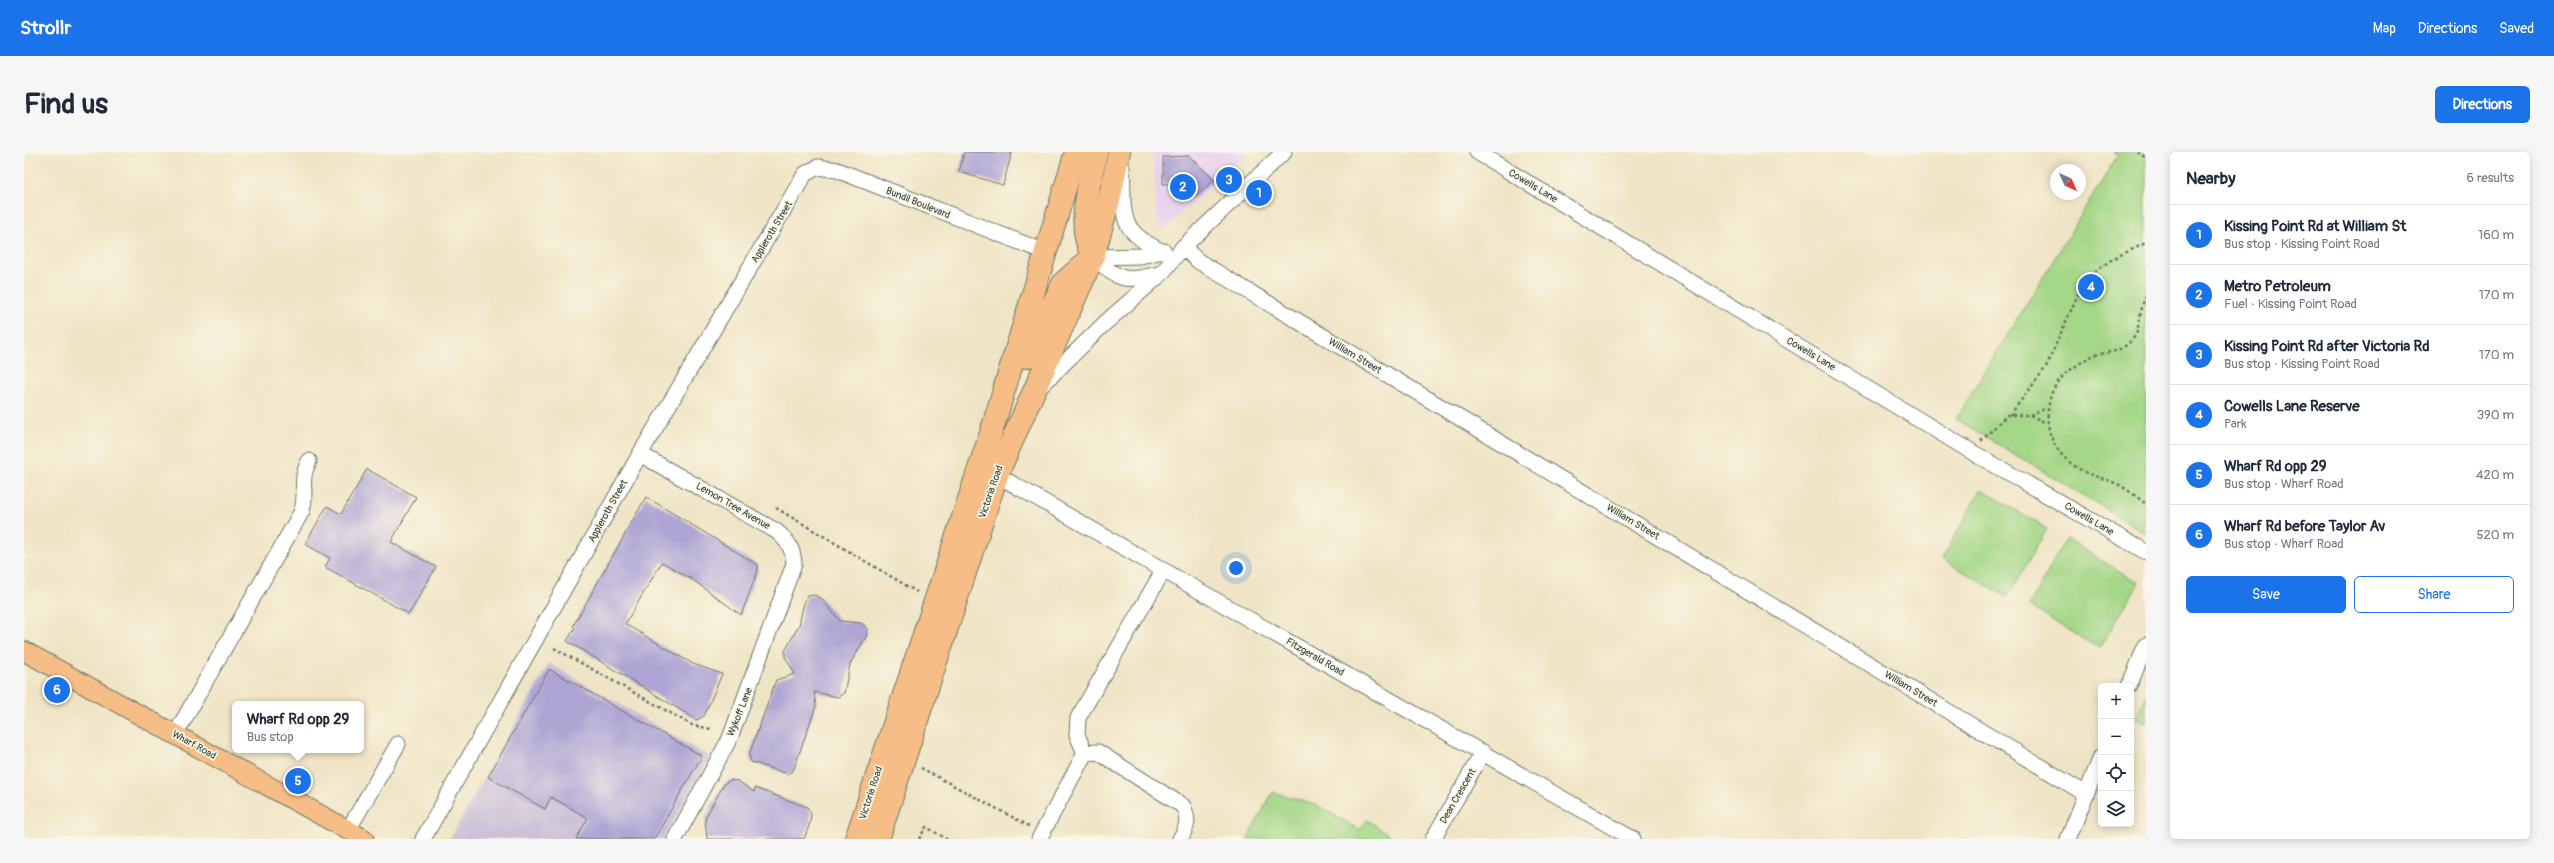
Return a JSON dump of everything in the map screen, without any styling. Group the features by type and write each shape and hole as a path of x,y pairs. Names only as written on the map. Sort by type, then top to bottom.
{"highway":[{"name":"Victoria Road","path":"856,839 991,433 1076,152"},
{"path":"991,433 1038,330 1064,282 1093,257 1086,246 1083,229 1096,152"},
{"name":"Victoria Road","path":"878,839 997,475 1030,397 1093,257 1110,196 1120,152"}],"main road":[{"name":"Wharf Road","path":"24,651 356,835"}],"street":[{"path":"1120,152 1126,223 1137,238 1161,251"},
{"path":"1030,397 1106,323 1162,273 1183,247 1284,152"},
{"name":"Cowells Lane","path":"1477,152 1972,452 2146,552"},
{"name":"Bundil Boulevard","path":"798,187 805,174 811,169 825,166 1045,252"},
{"name":"Appleroth Street","path":"423,839 640,454 798,187"},
{"path":"1093,257 1116,258 1183,247"},
{"name":"William Street","path":"1183,247 1198,261 2086,794"},
{"path":"1093,257 1114,276 1120,278 1137,279 1162,273"},
{"name":"Lemon Tree Avenue","path":"640,454 681,476 786,540 793,550 794,557 794,564 790,579"},
{"path":"175,735 302,511 305,500 302,479 309,461"},
{"name":"Fitzgerald Road","path":"997,475 1633,839"},
{"path":"1085,752 1077,735 1078,718 1164,571"},
{"name":"Wykoff Lane","path":"674,839 730,738 790,579"},
{"path":"2131,683 2146,645"},
{"path":"356,835 398,744"},
{"path":"1041,836 1085,752"},
{"path":"1085,752 1098,752 1183,806 1188,817 1187,828 1180,839"},
{"name":"Dean Crescent","path":"1433,839 1483,752"},
{"path":"2068,839 2098,764"}],"path":[{"path":"2136,152 2146,158"},
{"path":"2010,415 2046,367 2079,292 2093,273 2114,258 2146,243"},
{"path":"2146,296 2141,305 2136,335 2124,348 2089,357 2056,381 2048,408 2046,423 2052,442 2064,458 2086,472 2120,486 2146,504"},
{"path":"1972,452 1991,430 2007,415 2030,414 2048,408"},
{"path":"2030,414 2046,423"},
{"path":"776,508 917,592"},
{"path":"554,648 692,725 711,729"},
{"path":"917,766 1041,836"},
{"path":"919,839 926,827 947,839"}],"shaded area":[{"path":"1153,152 1250,152 1163,230 1157,222"},
{"path":"549,663 710,757 663,839 450,839"}],"green space":[{"path":"2113,152 2146,152 2146,533 1956,419 2118,155"},
{"path":"1981,490 2047,529 2007,597 1942,559"},
{"path":"2066,539 2139,583 2099,648 2029,606"},
{"path":"2146,694 2146,724 2137,719"},
{"path":"1273,792 1318,806 1360,830 1367,820 1396,839 1247,839"}],"building":[{"path":"964,152 1012,152 1003,185 959,172"},
{"path":"1189,156 1214,180 1194,198 1180,183 1163,184 1163,157"},
{"path":"367,469 416,497 391,542 436,567 409,614 325,567 330,558 305,544 327,506 341,514"},
{"path":"646,497 758,565 758,570 741,615 693,580 662,562 625,624 693,664 722,674 704,716 697,720 567,641 575,628 573,626"},
{"path":"814,595 821,598 840,621 861,623 867,628 867,635 850,664 844,693 838,697 814,692 816,706 793,771 788,774 751,762 749,755 776,680 795,674 785,657 785,651 799,625 804,603 808,596"},
{"path":"549,669 702,756 654,839 576,839 588,818 551,797 545,809 488,777"},
{"path":"730,780 738,781 754,792 755,788 807,807 811,814 810,823 804,839 707,839 705,818 724,784"}],"place":[{"name":"Kissing Point Rd after Victoria Rd","path":"1229,180"},
{"name":"Metro Petroleum","path":"1183,187"},
{"name":"Kissing Point Rd at William St","path":"1259,193"},
{"name":"Cowells Lane Reserve","path":"2091,287"},
{"name":"Wharf Rd before Taylor Av","path":"57,690"},
{"name":"Wharf Rd opp 29","path":"298,781"}]}
